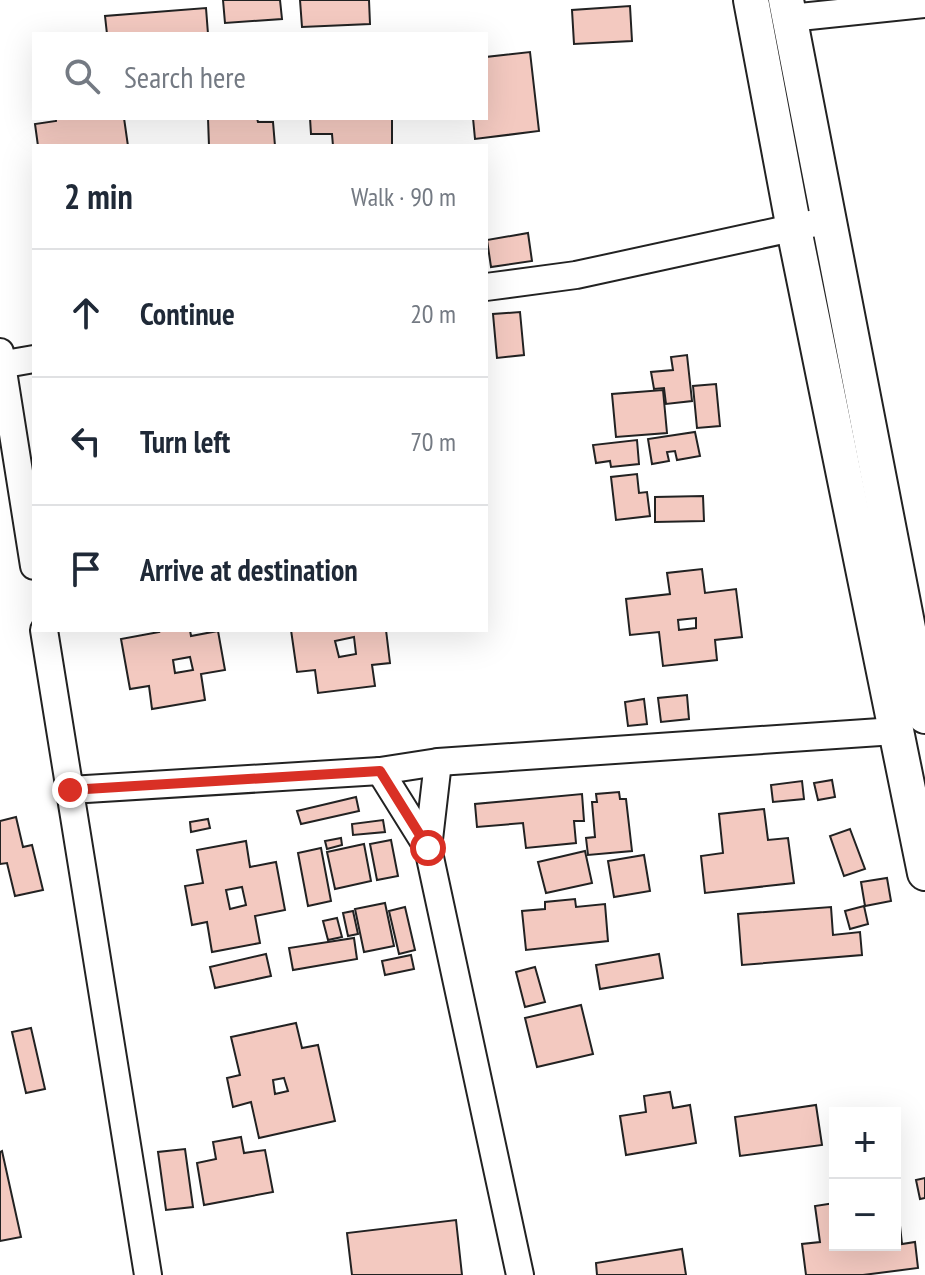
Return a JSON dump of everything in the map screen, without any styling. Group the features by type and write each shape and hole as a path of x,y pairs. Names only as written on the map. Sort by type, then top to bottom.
{"street":[{"path":"751,0 794,229 910,723"},
{"path":"925,4 788,9 829,220 910,723 925,873"},
{"path":"488,287 576,275 829,220"},
{"path":"32,359 1,361 32,554"},
{"path":"44,632 148,1275"},
{"path":"70,790 380,771 438,762 910,723"},
{"path":"438,762 428,848 520,1275"},
{"path":"380,771 428,848"}],"building":[{"path":"223,0 280,0 282,19 225,23"},
{"path":"300,0 369,0 370,24 302,27"},
{"path":"630,6 632,41 574,44 572,10"},
{"path":"206,8 208,32 107,32 105,16"},
{"path":"530,52 539,131 475,139 473,120 488,120 488,57"},
{"path":"124,120 128,144 38,144 35,124"},
{"path":"208,120 273,122 275,144 209,144"},
{"path":"310,120 392,120 392,144 333,144 332,134 311,134"},
{"path":"528,233 532,261 491,267 488,240"},
{"path":"520,312 524,355 497,358 493,314"},
{"path":"687,355 692,401 666,404 664,388 654,389 651,372 673,370 671,357"},
{"path":"716,384 720,426 697,428 693,386"},
{"path":"663,390 667,433 616,437 612,394"},
{"path":"695,432 700,456 677,460 675,451 667,452 669,461 652,464 648,439"},
{"path":"637,440 639,464 611,467 610,461 596,463 593,445"},
{"path":"637,474 639,493 647,492 650,516 616,520 611,477"},
{"path":"703,496 704,521 655,522 655,497"},
{"path":"702,569 705,593 736,589 742,637 715,640 717,660 663,666 659,632 630,635 626,599 670,594 667,573","holes":["696,618 696,628 679,630 678,620"]},
{"path":"159,632 190,632 191,636 218,632 225,670 201,674 205,700 152,709 149,686 130,689 121,639","holes":["190,657 193,670 175,673 173,660"]},
{"path":"291,632 386,632 390,663 372,665 375,686 318,693 315,670 297,672","holes":["354,637 356,654 339,657 335,641"]},
{"path":"687,695 689,719 661,722 658,698"},
{"path":"644,699 647,724 628,726 625,702"},
{"path":"832,780 835,797 818,800 814,783"},
{"path":"802,781 804,799 773,802 771,785"},
{"path":"619,792 620,799 626,799 632,851 588,855 586,838 595,837 592,802 597,802 596,794"},
{"path":"582,794 584,821 574,821 576,843 526,848 523,823 477,827 475,804"},
{"path":"356,797 359,811 301,824 297,811"},
{"path":"764,809 768,840 788,838 794,883 705,893 701,856 723,853 719,814"},
{"path":"16,817 23,847 32,845 43,890 15,896 7,863 0,864 0,821"},
{"path":"208,819 210,828 191,832 190,822"},
{"path":"383,820 385,832 353,835 352,824"},
{"path":"850,829 865,869 844,876 830,836"},
{"path":"341,838 342,845 327,849 325,841"},
{"path":"391,840 398,876 377,880 370,844"},
{"path":"246,841 250,867 276,862 285,910 255,916 260,943 212,952 207,922 192,925 185,886 203,883 197,850","holes":["242,887 246,905 230,909 226,890"]},
{"path":"364,844 371,881 335,889 327,852"},
{"path":"321,848 331,901 308,906 298,853"},
{"path":"585,851 592,883 546,893 538,862"},
{"path":"644,855 650,891 614,897 608,861"},
{"path":"887,878 891,901 865,906 861,882"},
{"path":"575,899 576,907 605,904 608,941 526,950 522,911 545,909 545,902"},
{"path":"385,903 394,946 364,952 355,909"},
{"path":"864,906 868,924 850,929 845,911"},
{"path":"405,907 415,950 399,954 389,911"},
{"path":"831,907 833,935 860,932 862,955 742,965 738,914"},
{"path":"353,911 358,934 348,936 343,913"},
{"path":"337,918 342,937 328,940 323,921"},
{"path":"354,938 357,959 293,970 289,948"},
{"path":"266,954 271,976 215,988 210,967"},
{"path":"659,954 663,978 600,989 596,965"},
{"path":"411,955 414,969 385,975 382,961"},
{"path":"535,967 545,1002 525,1007 516,972"},
{"path":"581,1005 593,1054 537,1067 525,1018"},
{"path":"296,1023 302,1048 318,1045 335,1121 259,1138 251,1102 233,1107 227,1078 240,1075 231,1037","holes":["284,1078 288,1091 275,1094 273,1080"]},
{"path":"31,1028 45,1089 26,1093 12,1032"},
{"path":"670,1092 673,1108 690,1105 696,1143 626,1155 620,1116 646,1112 644,1096"},
{"path":"816,1105 822,1145 740,1156 735,1117"},
{"path":"241,1137 244,1153 265,1150 273,1192 204,1205 197,1163 216,1159 213,1142"},
{"path":"185,1149 193,1207 166,1210 158,1152"},
{"path":"0,1152 21,1237 0,1241"},
{"path":"925,1178 925,1198 920,1199 916,1180"},
{"path":"829,1204 829,1251 901,1251 901,1235 902,1244 915,1242 918,1268 863,1275 806,1275 802,1244 820,1242 815,1206"},
{"path":"456,1220 462,1275 352,1275 347,1233"},
{"path":"682,1249 686,1275 597,1275 596,1263"}],"route":[{"path":"70,790 380,771 428,848"}]}
